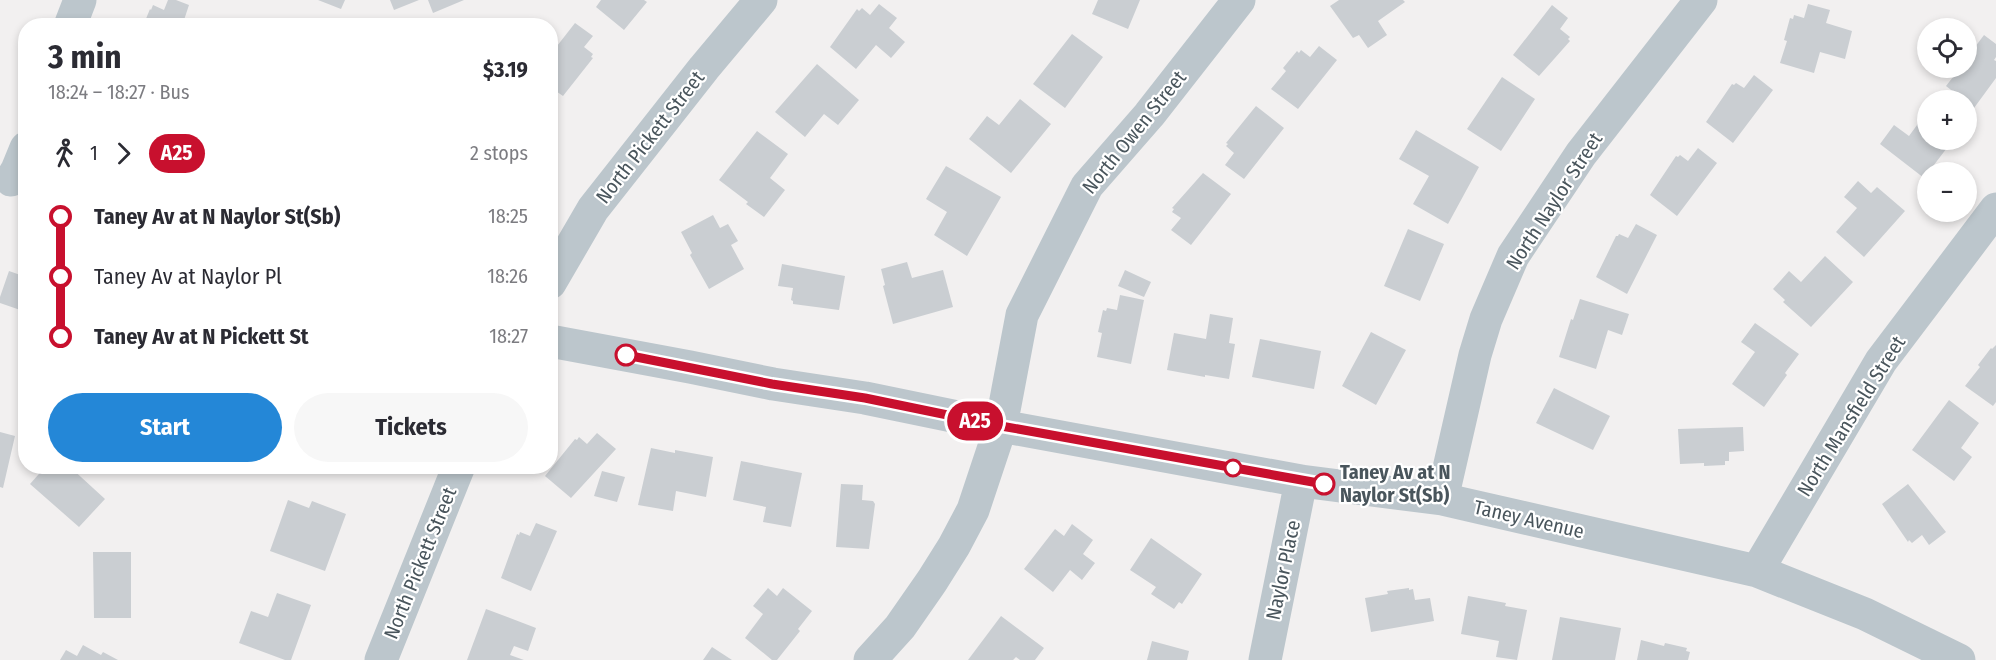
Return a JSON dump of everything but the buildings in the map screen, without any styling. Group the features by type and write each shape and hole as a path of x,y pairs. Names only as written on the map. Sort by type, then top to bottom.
{"street":[{"path":"73,18 80,0"},
{"name":"North Pickett Street","path":"558,269 593,209 704,68 761,0"},
{"name":"North Owen Street","path":"870,660 900,627 954,546 973,510 1001,426 1022,315 1087,186 1149,115 1239,0"},
{"name":"North Naylor Street","path":"1442,499 1475,355 1486,319 1513,256 1581,154 1701,0"},
{"name":"North Mansfield Street","path":"1757,571 1881,361 1996,209"},
{"name":"Taney Avenue","path":"558,342 1301,481 1442,499 1757,571 1865,614 1959,660"},
{"name":"North Pickett Street","path":"381,660 456,474"},
{"name":"Naylor Place","path":"1264,660 1301,481"}],"bus line":[{"name":"A25","path":"626,355 772,384 865,398 1001,426 1324,484"}],"place":[{"name":"Taney Av at N Naylor St(Sb)","path":"1324,484"}]}
